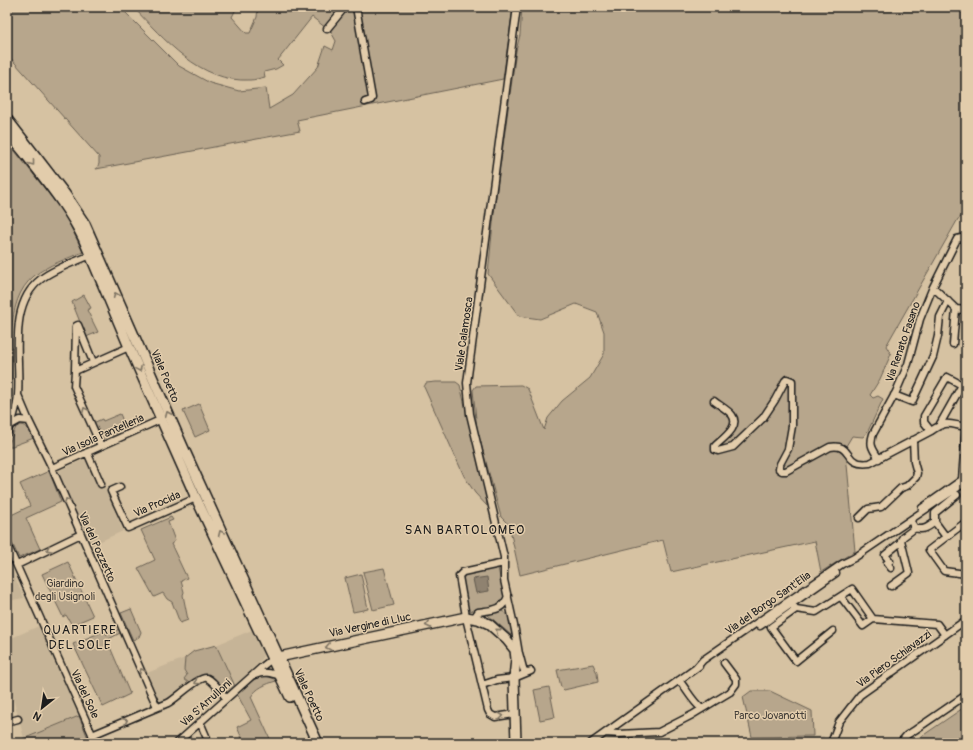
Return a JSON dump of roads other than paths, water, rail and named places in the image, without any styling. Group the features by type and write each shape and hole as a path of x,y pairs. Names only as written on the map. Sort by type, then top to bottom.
{"main road":[{"name":"Viale Poetto","path":"7,118 65,194 85,224 276,658 280,676 312,743"},
{"name":"Viale Poetto","path":"7,134 21,149 75,222 91,255 129,347 196,498 318,743"},
{"name":"Via Vergine di Lluc","path":"276,658 470,618"},
{"path":"470,618 478,619 489,624 507,640 518,656 514,678 516,743"}],"street":[{"path":"326,29 345,7"},
{"path":"356,7 372,98 365,102"},
{"name":"Viale Calamosca","path":"514,678 530,671 524,671 518,656 504,580 502,550 470,414 467,383 517,7"},
{"name":"Via Renato Fasano","path":"879,459 872,447 871,441 908,364 920,319 933,287 957,238 966,237"},
{"path":"7,433 16,408 18,395 19,326 22,307 28,293 33,286 49,273 91,255"},
{"path":"933,287 956,309 966,310"},
{"path":"894,395 912,402 933,357 938,336 940,317 948,301"},
{"path":"953,344 956,309"},
{"path":"94,362 78,325 76,326 74,386 101,446"},
{"path":"75,371 129,347"},
{"path":"714,401 732,415 734,421 733,426 724,439 715,445 714,448 718,451 725,450 738,443 763,418 775,400 782,385 785,381 790,380 793,384 792,426 788,449 779,468 780,470 786,471 830,447 836,446 846,450 852,460 857,463 870,463 879,459 931,431 940,424 964,384 948,377 924,416 924,422 931,431"},
{"name":"Via del Pozzetto","path":"18,395 158,707"},
{"name":"Via Isola Pantelleria","path":"52,468 162,419"},
{"path":"11,425 20,420 29,421"},
{"path":"940,424 945,423 966,427"},
{"path":"964,480 966,423"},
{"path":"859,518 868,509 881,507 901,488 907,486 916,477 917,473 914,462 913,440"},
{"path":"87,452 101,484"},
{"name":"Via del Borgo Sant'Elia","path":"591,743 696,668 793,604 845,567 854,558 918,515 964,480"},
{"name":"Via Procida","path":"120,487 111,491 128,528 196,498"},
{"path":"946,537 935,522 935,513 958,495"},
{"path":"912,518 915,528"},
{"path":"891,586 909,573 901,542 902,537 915,528 925,529 935,522"},
{"path":"966,522 929,550 944,571 966,574"},
{"path":"16,564 81,534"},
{"path":"891,568 887,563 890,561 885,555 901,542"},
{"name":"Via del Sole","path":"7,544 96,743"},
{"path":"504,563 463,572 460,574 459,580 470,618 488,710 492,716 498,717 515,714"},
{"path":"771,627 793,604 816,612 852,589 873,619"},
{"path":"470,618 478,612 503,606 508,596"},
{"path":"841,597 863,626 873,619 937,624 945,635"},
{"name":"Via del Borgo Sant'Elia","path":"696,668 703,660 793,604"},
{"name":"Via Piero Schiavazzi","path":"831,743 839,722 860,695 966,620"},
{"path":"766,621 796,661 833,631"},
{"name":"Via S'Arrulloni","path":"177,743 248,679 276,658"},
{"path":"605,734 657,733 692,716 730,692 736,684 736,679 724,663"},
{"name":"Via S'Arrulloni","path":"248,679 262,672 270,672 280,676"},
{"path":"92,735 168,703 177,698 200,679 208,678 226,698"},
{"path":"482,685 497,680 514,678"},
{"path":"679,680 692,696 694,702 702,709"},
{"path":"900,743 907,735 966,695"},
{"path":"7,722 18,719"},
{"path":"200,722 209,743"},
{"path":"622,722 627,730 632,733"}],"waterway":[{"path":"7,170 10,191 7,257"}],"district":[{"name":"SAN BARTOLOMEO","path":"465,530"},
{"name":"QUARTIERE DEL SOLE","path":"80,638"}],"park label":[{"name":"Giardino degli Usignoli","path":"65,589"},
{"name":"Parco Jovanotti","path":"770,715"}]}
